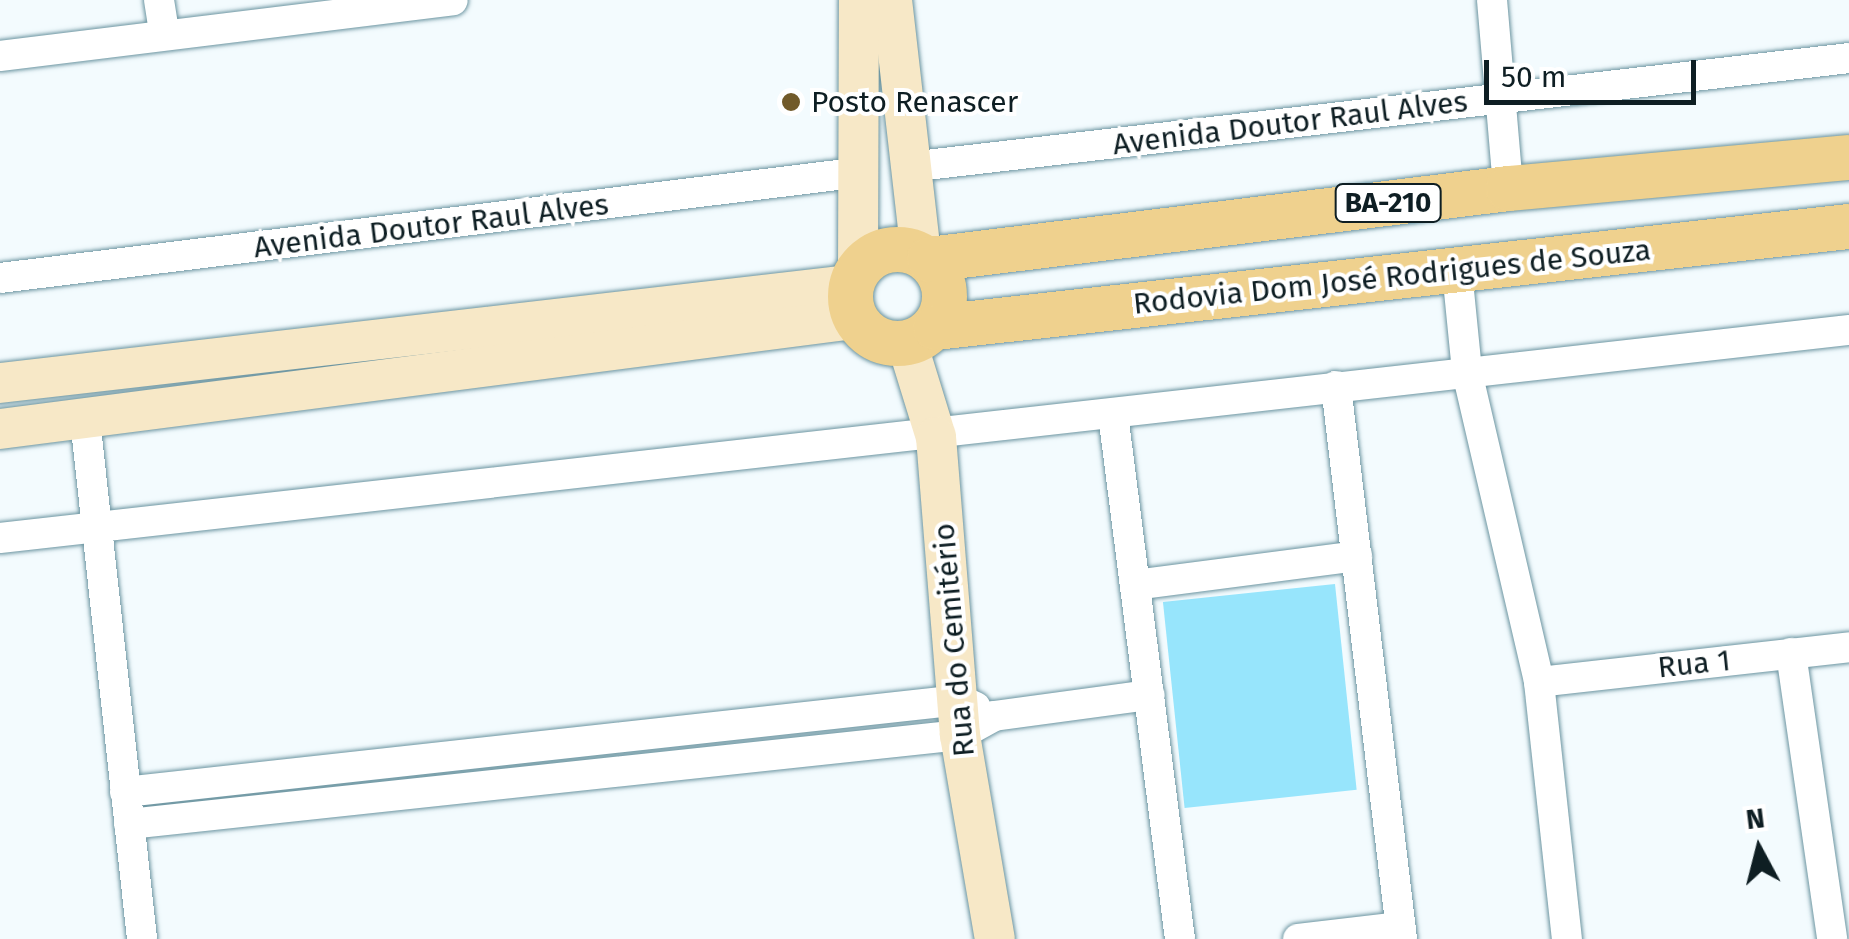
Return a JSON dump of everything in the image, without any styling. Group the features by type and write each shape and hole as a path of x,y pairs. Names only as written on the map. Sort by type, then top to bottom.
{"main road":[{"path":"859,0 862,172 854,290 877,340 921,335 946,292 925,256 909,168 892,0"},
{"name":"BA-210","path":"925,256 1508,188 1849,157"},
{"name":"Rodovia Dom José Rodrigues de Souza","path":"921,335 1849,226"},
{"path":"0,429 854,290 891,248 925,256"},
{"path":"0,382 854,290"},
{"name":"Rua do Cemitério","path":"921,335 971,717 995,939"}],"street":[{"path":"160,0 164,32"},
{"path":"0,56 164,32 453,0"},
{"path":"1492,0 1508,188"},
{"name":"Avenida Doutor Raul Alves","path":"909,168 1849,58"},
{"name":"Avenida Doutor Raul Alves","path":"0,278 862,172"},
{"path":"1457,272 1467,372 1539,682 1567,939"},
{"path":"0,538 936,437 1336,386 1849,330"},
{"path":"1298,939 1401,933 1336,386"},
{"path":"1113,414 1180,939"},
{"path":"85,418 142,939"},
{"path":"1135,585 1357,556"},
{"name":"Rua 1","path":"1539,682 1849,647"},
{"path":"1791,653 1835,862 1832,939"},
{"path":"129,824 1150,695"},
{"path":"126,792 971,717"}],"shaded area":[{"path":"1335,584 1357,790 1185,808 1163,602"}],"place":[{"name":"Posto Renascer","path":"791,102"}]}
